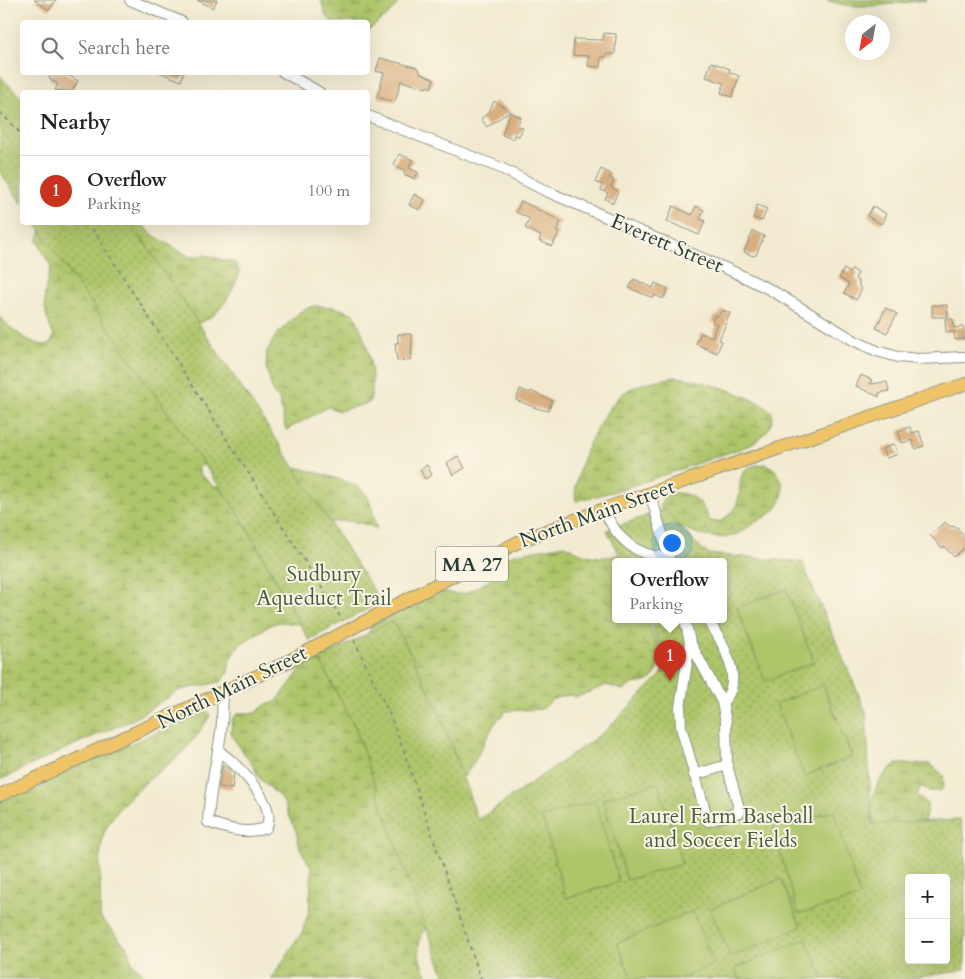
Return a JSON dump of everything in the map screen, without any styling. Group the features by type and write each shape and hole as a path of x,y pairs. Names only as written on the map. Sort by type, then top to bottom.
{"main road":[{"name":"North Main Street","path":"0,795 223,693 520,541 604,508 965,384"}],"street":[{"path":"130,0 177,20"},
{"path":"288,75 315,90"},
{"name":"Everett Street","path":"370,117 492,164 555,194 734,272 771,290 854,340 877,351 918,360 965,357"},
{"path":"650,493 669,558"},
{"path":"604,508 612,527 628,544 663,558"},
{"path":"686,623 690,642 722,702 726,722 728,765 740,812 708,821 680,718 690,642"},
{"path":"709,623 722,644 732,677 730,692 722,702"},
{"path":"218,750 240,768 269,810 270,822 266,828 258,831 236,831 208,822 209,799 218,750 222,731 223,693"},
{"path":"694,775 728,765"}],"path":[{"path":"0,112 20,133"},
{"path":"90,225 348,630 372,675 400,741 481,979"}],"green space":[{"path":"321,0 401,0 387,16 370,29 370,20 330,20 326,16"},
{"path":"827,0 926,0 863,6 838,4"},
{"path":"0,76 20,96 20,201 0,172"},
{"name":"Sudbury Aqueduct Trail","path":"36,225 132,225 282,448 381,602 309,640 242,519"},
{"path":"44,225 46,225 209,464 199,466 199,473 213,486 224,487 300,624 279,622 272,624 239,645 230,659 228,672 221,682 180,690 132,720 0,780 0,317 16,332 30,341 44,345 50,344 54,336 45,309 46,286 51,267 37,241"},
{"path":"107,225 142,225 156,237 190,257 205,255 235,263 240,273 228,298 217,312 193,324"},
{"path":"314,306 334,307 354,314 363,334 369,358 372,382 369,403 339,411 328,407 286,430 279,399 273,393 266,367 267,351 276,335 302,310"},
{"path":"676,377 698,381 741,394 772,412 771,424 760,438 745,447 620,490 576,501 575,490 583,459 598,427 616,400 625,392 637,386"},
{"path":"276,462 333,477 361,489 370,502 377,529 350,521 323,524"},
{"path":"767,464 776,472 782,482 783,494 781,500 773,511 737,534 730,537 701,535 675,526 661,511 663,499 671,493 676,493 688,495 698,501 710,521 722,521 735,508 743,473 755,466"},
{"name":"Laurel Farm Baseball and Soccer Fields","path":"665,509 683,531 708,554 802,562 866,712 872,824 960,820 965,839 965,970 907,979 446,979 414,898 355,727 319,659 392,621 411,654 440,714 478,820 604,732 660,676 666,667 652,623 727,623 727,558 621,558 607,530"},
{"path":"565,545 587,555 608,557 624,553 635,558 612,558 612,623 649,623 658,652 658,668 655,675 648,681 635,683 623,690 606,685 577,697 569,695 553,699 542,709 506,711 493,727 474,762 462,779 369,631 372,626 438,590 454,594 466,593 492,579 505,558 514,554"},
{"path":"786,589 814,662 765,681 737,608"},
{"path":"322,654 329,655 427,923 419,945 419,951 422,964 430,979 271,979 302,932 309,912 312,869 300,848 296,831 282,799 259,778 254,767 231,735 232,719 239,713 256,713 265,705 276,702 308,660"},
{"path":"823,685 852,757 804,776 776,704"},
{"path":"207,711 210,715 191,743 123,804 107,826 103,837 100,857 100,917 127,947 132,962 148,979 0,979 0,802 71,769"},
{"path":"896,764 930,764 943,775 944,787 940,791 929,791 921,786 917,795 928,805 923,826 874,825 871,810 875,790 885,773"},
{"path":"658,783 682,864 627,880 603,799"},
{"path":"595,801 619,882 566,898 542,817"},
{"path":"834,811 860,897 798,914 773,828"},
{"path":"781,879 801,927 731,957 710,909"},
{"path":"692,911 714,964 680,979 632,979 617,943"},
{"path":"806,939 823,979 739,979 735,968"}],"building":[{"path":"34,0 56,0 49,10"},
{"path":"197,0 217,0 213,8"},
{"path":"604,33 616,34 615,54 606,54 606,57 601,57 600,67 588,66 589,56 573,55 574,39 603,40"},
{"path":"380,58 415,67 420,70 420,73 434,79 431,88 401,81 395,102 377,97 384,73 376,71"},
{"path":"711,62 730,69 729,72 739,76 732,97 721,93 724,83 706,77"},
{"path":"51,75 69,75 78,81 72,90 55,90 58,84 49,79"},
{"path":"166,75 183,75 181,81"},
{"path":"494,101 510,111 487,127 481,119 489,112"},
{"path":"510,112 521,117 517,126 523,128 519,136 514,135 513,139 502,135"},
{"path":"399,154 413,160 409,168 418,172 415,179 404,174 405,170 394,165"},
{"path":"601,169 611,174 609,178 614,180 611,187 618,191 613,203 605,199 608,193 601,190 603,185 595,182"},
{"path":"414,194 425,200 420,210 409,205"},
{"path":"521,201 561,221 556,231 559,233 552,246 539,241 541,236 525,228 530,219 516,212"},
{"path":"757,205 767,209 762,221 753,218"},
{"path":"673,206 692,215 696,206 704,210 700,219 705,221 699,235 667,221"},
{"path":"873,206 886,214 881,224 867,216"},
{"path":"753,231 764,236 756,255 753,256 744,252"},
{"path":"844,269 850,273 852,269 858,273 855,279 859,282 859,287 862,289 856,300 844,293 849,284 839,278"},
{"path":"634,279 653,288 655,283 668,289 663,299 655,295 653,298 629,288"},
{"path":"932,305 947,305 948,317 932,317"},
{"path":"886,308 897,314 887,333 876,328"},
{"path":"722,310 730,313 719,340 722,341 717,353 696,344 701,333 712,337 717,324 712,322 715,315 718,316"},
{"path":"945,319 953,319 954,328 964,327 964,339 955,340 954,332 946,332"},
{"path":"398,334 410,334 412,336 411,360 397,361 395,343 398,343"},
{"path":"861,375 872,380 870,384 887,382 889,391 879,393 879,397 856,386"},
{"path":"520,389 530,393 531,391 552,401 548,411 516,400"},
{"path":"910,427 912,433 919,431 924,446 915,449 912,440 902,443 898,431"},
{"path":"894,444 898,454 886,458 882,449"},
{"path":"458,456 465,468 453,475 447,463"},
{"path":"427,465 432,475 425,479 420,469"},
{"path":"945,522 949,526 957,527 965,537 965,547 954,557 930,535"},
{"path":"223,765 234,774 232,789 219,787"}],"place":[{"name":"Overflow","path":"670,681"}]}
